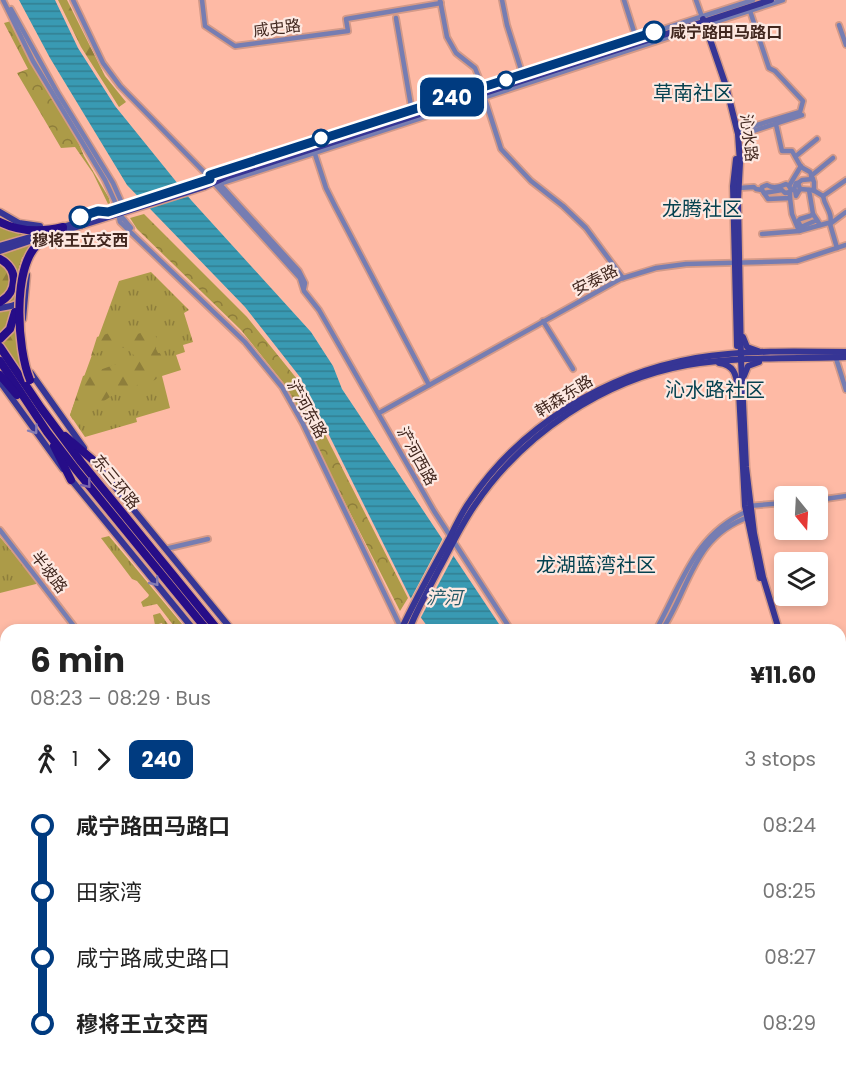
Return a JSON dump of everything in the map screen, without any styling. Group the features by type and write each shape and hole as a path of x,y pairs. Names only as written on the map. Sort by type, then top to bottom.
{"highway":[{"path":"0,217 13,224 38,230"},
{"path":"0,222 12,227 38,230 62,227"},
{"path":"0,339 10,329 14,320 22,263 37,245 62,227"},
{"path":"37,245 28,258 24,270 19,316 23,382 44,419"},
{"path":"0,303 10,294 14,285 13,274 3,261"},
{"name":"东三环路","path":"0,347 44,419 47,432 202,624"},
{"name":"东三环路","path":"0,361 23,382"},
{"path":"0,375 44,419"},
{"name":"东三环路","path":"44,419 57,430 213,624"},
{"path":"57,430 94,461"},
{"path":"47,432 71,480"}],"main road":[{"path":"214,180 412,111 483,92 523,75 704,22 761,0"},
{"path":"227,624 94,461 44,394 30,370 23,333 28,267 35,253 49,241 119,211 314,150 483,92 771,0"},
{"name":"沁水路","path":"704,22 726,86 738,134 740,163 737,263"},
{"name":"沁水路","path":"704,22 735,135 736,163 733,186 739,329 741,467 757,568 775,624"},
{"path":"671,32 680,34"},
{"path":"0,246 108,212 119,211"},
{"path":"0,212 30,226 74,229"},
{"path":"0,251 62,227"},
{"path":"20,240 38,230"},
{"path":"0,308 25,301"},
{"path":"739,329 747,347 770,352"},
{"path":"707,359 730,349 739,329"},
{"name":"韩森东路","path":"405,624 450,542 502,470 523,449 580,406 630,382 707,359 770,352 839,355"},
{"name":"韩森东路","path":"739,356 768,360 839,355 846,352"},
{"path":"707,359 733,368 740,390"},
{"path":"740,390 748,366 768,360"},
{"path":"0,382 71,480 189,624"},
{"name":"韩森东路","path":"410,624 411,616"}],"street":[{"name":"浐河东路","path":"5,0 51,83 113,183 120,199 120,222 244,342 282,387 303,424 399,624"},
{"name":"浐河西路","path":"73,0 103,63 120,86 214,180 300,278 304,291 319,310 379,413 450,542 507,624"},
{"name":"咸史路","path":"202,0 206,26 235,46 348,31 346,19 440,2"},
{"path":"502,0 507,26 523,75 636,38 750,11 783,0"},
{"path":"624,0 636,38"},
{"path":"696,0 704,22"},
{"path":"483,92 680,34 753,0"},
{"path":"440,2 447,37 456,53 476,68 501,149 531,181 586,228 623,278"},
{"path":"738,134 801,114 803,101 775,71 769,68 750,11"},
{"path":"396,18 412,111"},
{"path":"839,25 846,45"},
{"path":"775,122 782,151 792,151 801,166 810,172 813,214 819,222"},
{"path":"796,156 817,139"},
{"path":"314,150 326,188 429,385"},
{"path":"791,189 796,183 812,178 834,158"},
{"path":"799,231 792,214 790,198 791,189 801,166"},
{"path":"822,196 846,180"},
{"path":"790,198 768,199 762,186 782,189 786,184 796,196 800,189 798,183"},
{"path":"739,188 754,187 763,191"},
{"path":"800,189 812,190 822,196 824,204 831,211 830,224 837,248"},
{"path":"813,214 798,221 801,227 819,222 830,224 846,212"},
{"path":"762,234 799,231 819,222"},
{"name":"安泰路","path":"379,413 623,278 656,268 686,264 796,261 846,245"},
{"path":"543,321 573,369"},
{"path":"839,355 846,380"},
{"path":"839,355 846,390"},
{"path":"828,499 846,496"},
{"path":"659,624 689,564 699,549 718,529 749,511 774,505"},
{"path":"665,624 699,557 720,534 749,511"},
{"name":"半坡路","path":"0,530 72,624"},
{"path":"165,549 208,539"}],"green space":[{"path":"58,0 67,0 105,76 126,102 119,107 81,47"},
{"path":"11,21 30,60 77,139 110,203 108,204 93,173 75,147 61,148 17,73 28,69 4,23"},
{"path":"144,214 247,317 297,379 408,598 400,611 285,385 241,330 137,229 130,218"},
{"path":"0,224 35,233 37,241 22,258 15,281 19,283 18,333 27,382 0,372"},
{"path":"151,272 189,310 184,313 193,342 183,345 185,352 176,355 181,370 162,376 170,408 136,418 137,422 85,437 70,415 119,281"},
{"path":"151,328 155,335 156,349 158,353 162,353 164,359 157,364 159,376 155,380 137,385 132,398 123,394 113,395 104,401 82,408 73,420 70,415 83,376 136,357 127,349 114,345 91,356 97,337 122,329 119,334 126,338"},
{"path":"109,536 182,624 172,624 157,604 143,607 141,602 149,595 137,581 132,579 101,538"},
{"path":"0,537 37,582 36,584 0,593"},
{"path":"160,613 168,624 155,624 153,615"}],"water":[{"name":"浐河","path":"19,0 55,0 78,48 115,106 191,200 311,332 333,366 342,389 499,624 426,624 419,615 300,377 245,307 127,185 50,58"}],"pier":[{"path":"444,536 455,553 419,621 409,602"}],"bus line":[{"name":"240","path":"80,217 98,211 108,212 210,179 210,175 327,136 654,32"}],"place":[{"name":"咸宁路田马路口","path":"654,32"},
{"name":"穆将王立交西","path":"80,217"}],"district":[{"name":"草南社区","path":"693,93"},
{"name":"龙腾社区","path":"702,209"},
{"name":"沁水路社区","path":"715,390"},
{"name":"龙湖蓝湾社区","path":"596,565"}]}
